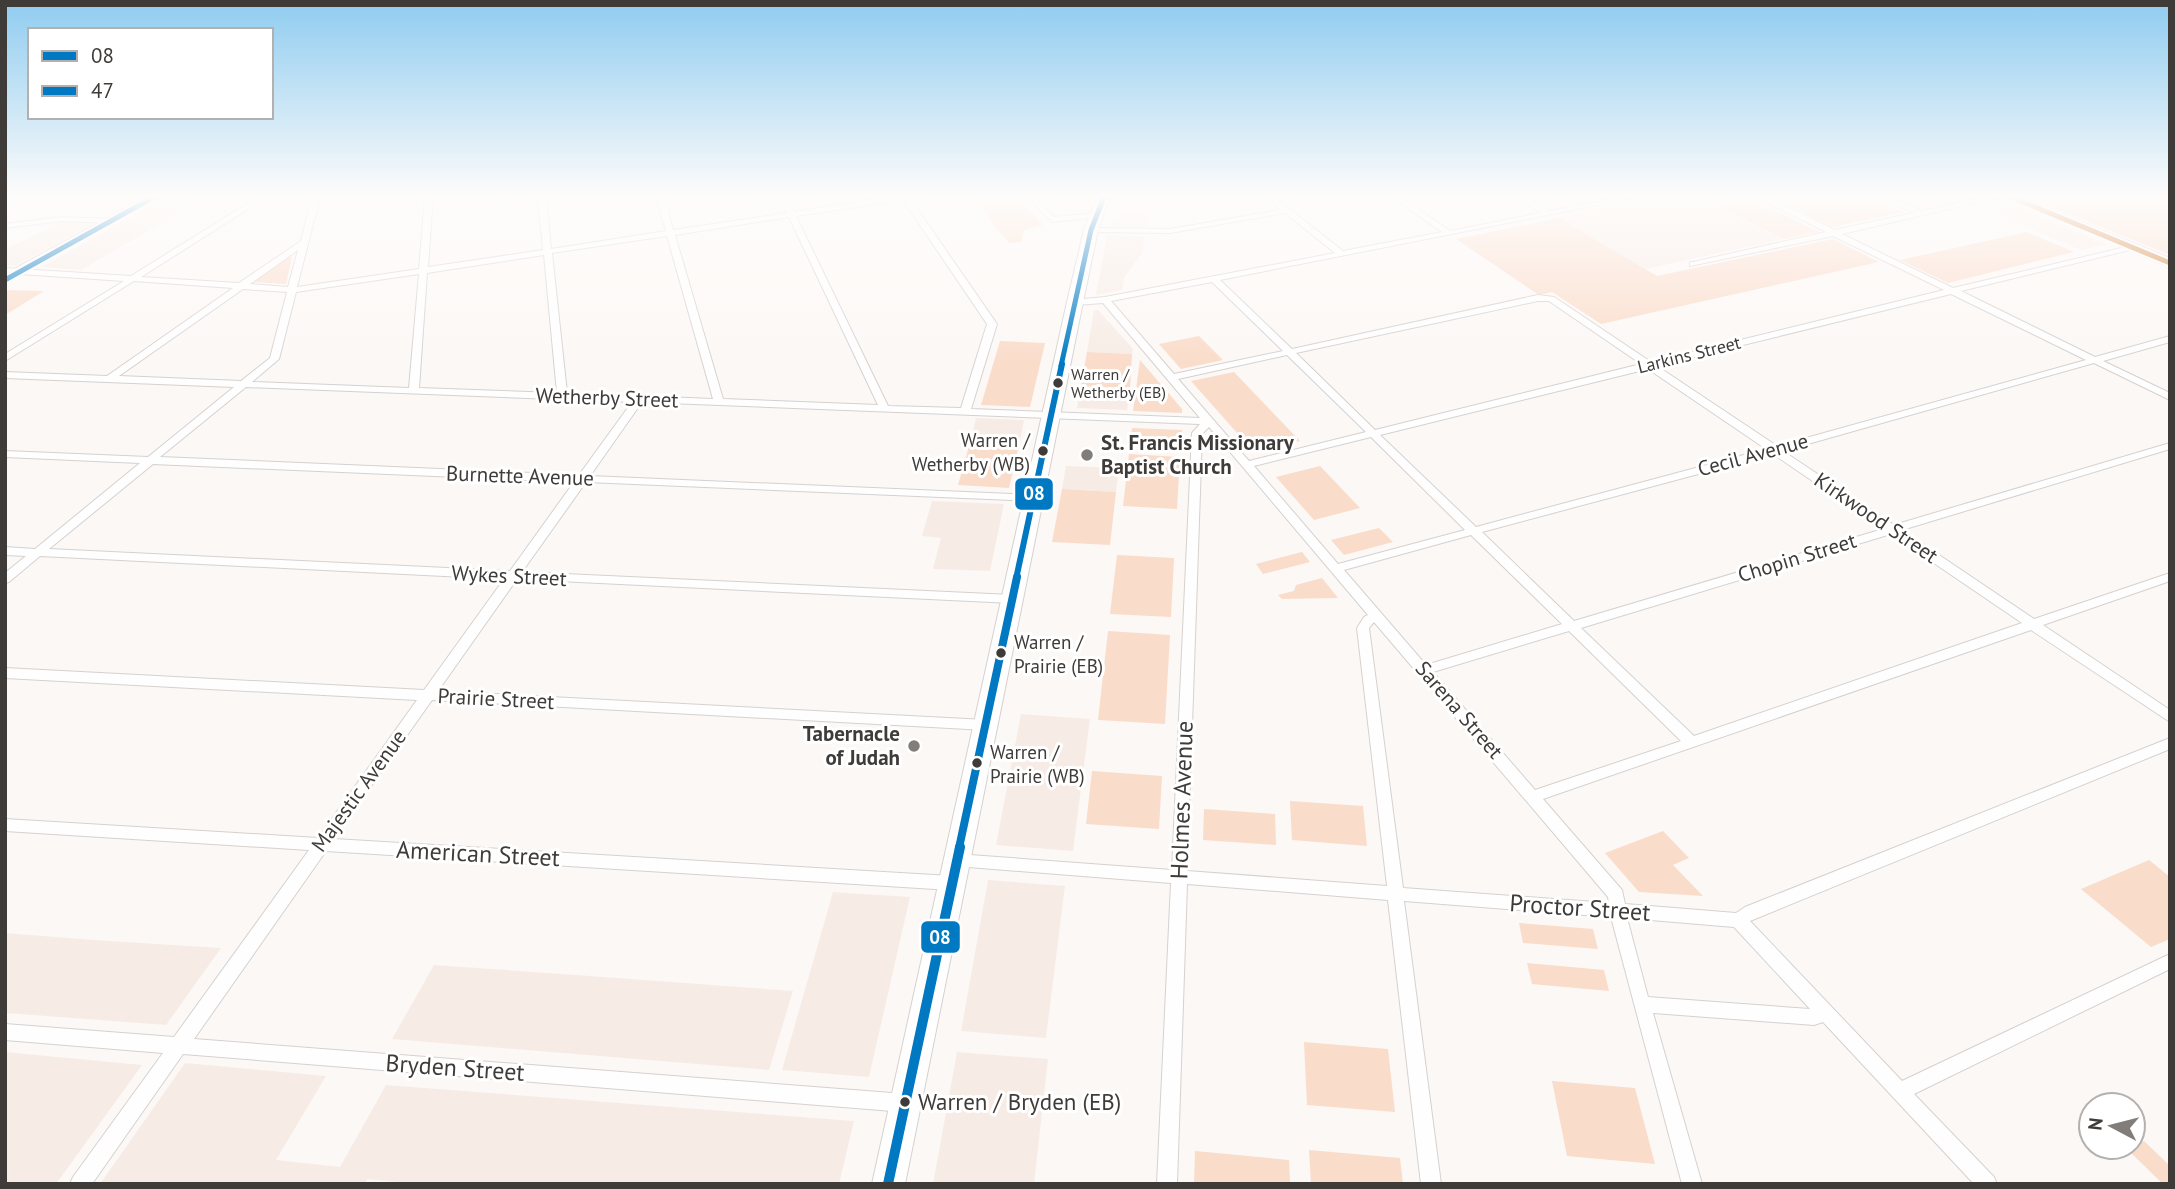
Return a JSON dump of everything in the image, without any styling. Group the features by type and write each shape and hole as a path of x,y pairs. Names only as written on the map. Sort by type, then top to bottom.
{"main road":[{"path":"888,1184 1087,252"}],"street":[{"path":"5,280 54,252"},
{"path":"5,358 173,252"},
{"path":"109,379 289,252"},
{"path":"5,579 274,359 301,252"},
{"path":"414,390 425,252"},
{"path":"5,270 292,290 551,252"},
{"path":"676,252 719,402"},
{"path":"810,252 885,409"},
{"path":"943,252 992,324 965,411"},
{"path":"1075,302 1105,300 1350,252"},
{"path":"1693,264 1745,252"},
{"path":"1873,252 2170,397"},
{"name":"Larkins Street","path":"1248,464 2109,252"},
{"path":"2144,252 2170,263"},
{"path":"548,253 562,396"},
{"path":"1214,279 1692,742"},
{"name":"Kirkwood Street","path":"1288,353 1546,298 1554,300 2170,717"},
{"name":"Sarena Street","path":"1105,300 1616,895 1642,1004 1692,1184"},
{"name":"Cecil Avenue","path":"1336,568 1775,450 2170,339"},
{"path":"1171,377 1288,353"},
{"name":"Wetherby Street","path":"5,375 1209,421"},
{"name":"Majestic Avenue","path":"80,1184 639,399"},
{"name":"Holmes Avenue","path":"1167,1184 1197,433 1209,421"},
{"name":"Chopin Street","path":"1425,670 2170,446"},
{"name":"Burnette Avenue","path":"5,454 1034,498"},
{"name":"Wykes Street","path":"5,551 1012,599"},
{"path":"1533,797 2170,577"},
{"path":"1377,615 1368,620 1363,628 1431,1184"},
{"name":"Prairie Street","path":"5,673 986,725"},
{"path":"1987,1184 1738,920 1751,912 2170,743"},
{"name":"American Street","path":"5,825 320,845 954,872"},
{"name":"Proctor Street","path":"954,872 1179,877 1738,920"},
{"path":"1900,1091 2170,961"},
{"path":"1642,1004 1814,1017 1827,1013"},
{"name":"Bryden Street","path":"5,1032 905,1103"}],"shaded area":[{"path":"5,252 40,252 15,266 5,265"},
{"path":"67,252 111,252 81,270 41,267"},
{"path":"1104,252 1142,252 1124,278 1122,290 1096,295"},
{"path":"1476,252 1617,252 1657,276 1769,252 1860,252 1879,262 1601,324 1552,292 1539,295"},
{"path":"1617,252 1722,252 1645,269"},
{"path":"1934,252 2072,252 1948,283 1900,260"},
{"path":"292,257 286,284 252,282"},
{"path":"5,290 44,291 5,315"},
{"path":"1094,310 1098,310 1133,349 1132,354 1087,352"},
{"path":"1199,336 1223,360 1181,369 1159,344"},
{"path":"1000,341 1045,343 1030,407 981,405"},
{"path":"1087,352 1132,354 1130,388 1081,386"},
{"path":"1140,360 1182,409 1182,413 1133,411"},
{"path":"1234,372 1300,441 1254,452 1191,381"},
{"path":"1081,386 1130,388 1127,410 1077,408"},
{"path":"976,418 1024,420 1020,441 971,439"},
{"path":"1132,428 1182,430 1181,445 1130,443"},
{"path":"971,439 1020,441 1009,488 958,485"},
{"path":"1129,454 1180,457 1177,509 1123,506"},
{"path":"1066,466 1119,468 1116,492 1062,489"},
{"path":"1320,466 1360,508 1314,520 1276,477"},
{"path":"1062,489 1116,492 1110,545 1052,542"},
{"path":"932,501 1004,504 990,571 933,569 941,538 922,536"},
{"path":"1379,528 1393,542 1344,555 1331,540"},
{"path":"1302,552 1310,562 1263,574 1256,564"},
{"path":"1117,555 1174,558 1171,617 1110,614"},
{"path":"1322,578 1338,598 1282,599 1278,595 1294,591 1296,585"},
{"path":"1108,631 1170,635 1165,724 1098,720"},
{"path":"1021,714 1090,719 1073,851 996,845"},
{"path":"1092,771 1162,776 1159,829 1086,824"},
{"path":"1290,801 1363,806 1367,846 1292,840"},
{"path":"1204,809 1275,814 1276,845 1203,840"},
{"path":"1663,831 1689,858 1673,865 1703,896 1639,892 1605,853"},
{"path":"2149,860 2170,877 2170,939 2151,947 2081,889"},
{"path":"988,880 1065,886 1046,1038 961,1031"},
{"path":"833,892 910,897 869,1077 782,1070"},
{"path":"1519,923 1593,929 1598,949 1523,943"},
{"path":"5,933 221,948 166,1025 5,1013"},
{"path":"1527,963 1604,970 1609,991 1532,984"},
{"path":"434,965 793,991 769,1070 392,1039"},
{"path":"1304,1042 1388,1049 1395,1112 1307,1105"},
{"path":"5,1052 142,1065 56,1184 5,1184"},
{"path":"957,1052 1048,1059 1034,1184 933,1184"},
{"path":"185,1063 326,1076 276,1160 340,1167 386,1085 854,1121 839,1184 417,1184 367,1179 365,1184 100,1184"},
{"path":"1552,1081 1635,1088 1655,1164 1567,1156"},
{"path":"2147,1144 2170,1166 2170,1184 2163,1184 2139,1161 2147,1161"},
{"path":"1309,1150 1400,1158 1403,1184 1311,1184"},
{"path":"1195,1151 1289,1160 1290,1184 1194,1184"}],"transit line":[{"name":"47","path":"5,280 54,252"},
{"name":"08","path":"888,1184 1086,252"},
{"path":"2145,252 2170,263"}],"place":[{"name":"Warren / Wetherby (EB)","path":"1058,383"},
{"name":"Warren / Wetherby (WB)","path":"1043,451"},
{"name":"St. Francis Missionary Baptist Church","path":"1087,455"},
{"name":"Warren / Prairie (EB)","path":"1001,653"},
{"name":"Tabernacle of Judah","path":"914,746"},
{"name":"Warren / Prairie (WB)","path":"977,763"},
{"name":"Warren / Bryden (EB)","path":"905,1102"}]}
